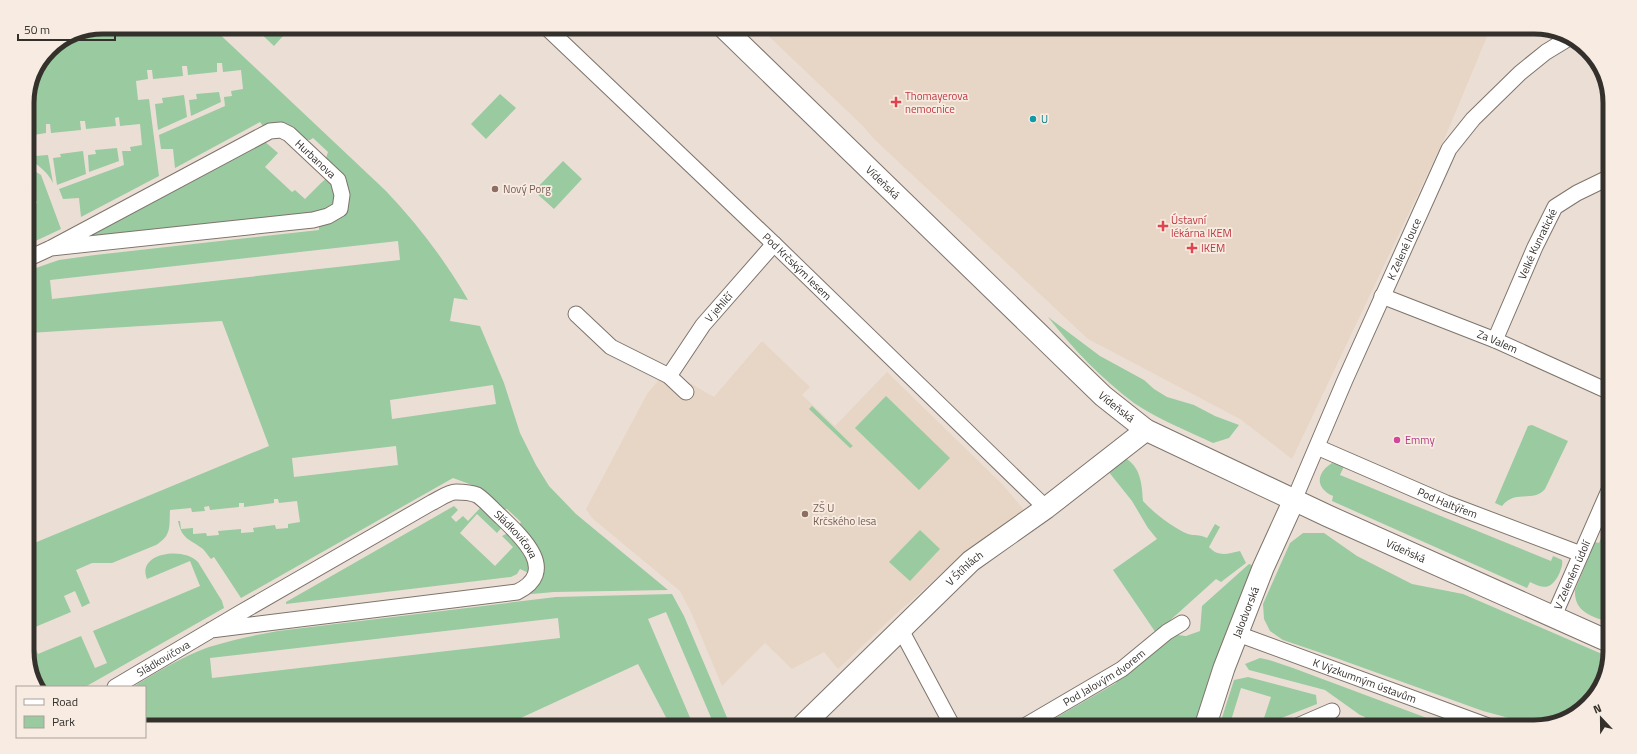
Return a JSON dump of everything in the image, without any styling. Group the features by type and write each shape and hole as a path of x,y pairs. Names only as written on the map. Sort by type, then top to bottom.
{"main road":[{"name":"Vídeňská","path":"730,34 1103,396 1146,430 1294,500 1553,618 1603,639"},
{"name":"V Štíhlách","path":"808,720 971,561 1046,508 1146,430"},
{"name":"Jalodvorská","path":"1207,720 1224,668 1263,568 1294,500"}],"street":[{"name":"Pod Krčským lesem","path":"553,34 774,244 1046,508"},
{"name":"K Zelené louce","path":"1294,500 1382,296 1449,149 1473,119 1524,69 1546,52 1564,41"},
{"name":"Hurbanova","path":"34,255 51,248 270,131 281,130 289,134 338,180 342,195 340,209 328,216 313,220 51,248"},
{"name":"Velké Kunratické","path":"1495,340 1535,247 1555,207 1577,193 1603,180"},
{"name":"V jehličí","path":"669,376 703,325 774,244"},
{"name":"Za Valem","path":"1382,296 1495,340 1603,389"},
{"path":"576,314 611,347 669,376 686,392"},
{"name":"Pod Haltýřem","path":"1316,447 1446,503 1581,554"},
{"name":"Sládkovičova","path":"117,686 212,630 417,511 454,492 477,495 520,535 530,547 535,558 536,575 527,587 517,592 212,630"},
{"name":"V Zeleném údolí","path":"1553,618 1603,504"},
{"name":"Pod Jalovým dvorem","path":"1035,720 1122,669 1167,632 1182,623"},
{"path":"901,630 949,720"},
{"name":"K Výzkumným ústavům","path":"1238,634 1368,680 1473,720"},
{"path":"1310,720 1332,710"}],"shaded area":[{"name":"IKEM","path":"766,34 1488,34 1446,135 1292,459 1240,419 1088,339 874,139 864,127"},
{"name":"ZŠ U Krčského lesa","path":"762,341 810,387 802,395 835,426 887,372 1002,484 1025,511 969,549 895,615 838,669 824,652 792,669 765,643 722,686 691,612 680,591 592,518 586,509 647,394 670,366 686,381 714,397"}],"green space":[{"path":"103,34 219,34 386,191 420,230 450,271 468,300 454,298 450,321 480,326 504,383 520,433 536,465 549,486 576,514 668,590 554,592 521,595 536,584 519,525 521,522 507,509 499,509 472,485 453,478 241,598 214,557 211,559 203,549 184,536 180,527 178,521 180,521 181,529 193,528 193,534 206,533 207,536 219,535 218,531 241,529 241,533 254,532 253,528 275,525 276,529 288,528 288,524 300,522 297,501 279,503 278,499 274,499 274,503 244,507 244,503 239,503 239,507 210,510 209,506 204,507 205,511 192,512 191,508 170,510 169,530 165,538 156,545 112,563 92,563 76,570 90,603 82,607 75,591 64,596 71,612 34,627 34,543 269,446 222,321 34,333 34,269 59,260 95,255 319,230 319,226 333,220 339,171 326,158 328,152 313,138 307,140 265,125 263,126 260,122 175,168 173,149 161,149 159,135 225,106 224,97 232,96 231,91 243,89 241,70 223,72 222,63 217,63 217,72 188,75 187,66 182,66 183,76 153,79 152,70 147,70 148,79 136,81 138,100 149,99 159,176 81,217 79,198 63,199 59,189 124,165 122,151 131,151 130,147 142,145 140,124 120,126 119,117 115,118 116,126 86,129 85,121 80,121 81,130 51,133 50,124 46,124 46,133 34,135 34,98 36,85 41,72 48,61 57,51 68,43 89,35","holes":["398,241 400,260 52,299 50,280","493,385 496,404 392,419 390,400","396,446 398,465 294,477 292,458"]},
{"path":"261,34 285,34 274,46"},
{"path":"219,92 221,102 191,116 189,100 197,99 196,94"},
{"path":"500,94 516,108 486,139 471,124"},
{"path":"184,95 187,117 158,130 155,104 163,103 162,98"},
{"path":"264,141 278,153 265,167 292,192 295,190 305,199 329,176 334,185 335,194 330,208 326,212 86,237"},
{"path":"117,148 119,161 89,172 88,155 96,154 95,150"},
{"path":"34,150 35,156 48,155 53,183 45,172 34,163"},
{"path":"83,151 86,174 57,185 53,158 61,157 60,154"},
{"path":"563,161 582,179 554,209 534,191"},
{"path":"34,170 41,175 61,229 34,242 34,204 37,203 34,196"},
{"path":"1048,317 1100,356 1144,380 1154,389 1167,397 1194,405 1215,416 1239,425 1229,438 1213,443 1153,414 1134,403 1099,373 1077,352"},
{"path":"886,396 950,458 919,490 855,428"},
{"path":"812,406 853,446 850,448 809,409"},
{"path":"1532,425 1568,441 1545,489 1541,493 1513,498 1502,506 1495,503 1528,426"},
{"path":"1125,458 1134,466 1140,477 1143,501 1164,520 1190,535 1207,538 1215,524 1220,527 1209,547 1216,552 1223,554 1240,551 1246,563 1221,582 1216,579 1156,633 1113,570 1157,539 1148,528 1132,501 1108,471"},
{"path":"1332,463 1344,466 1340,475 1551,561 1553,556 1562,560 1560,572 1551,585 1544,587 1530,582 1527,588 1332,501 1333,496 1323,489 1320,480 1323,471"},
{"path":"454,506 458,510 451,517 456,522 463,516 468,521 481,507 503,526 497,533 477,514 460,533 495,566 513,547 502,536 508,533 530,559 529,573 520,569 517,574 511,577 286,604 286,602"},
{"path":"920,530 940,549 910,581 889,562"},
{"path":"1303,533 1324,533 1357,556 1412,584 1463,594 1603,654 1602,665 1594,686 1586,697 1581,698 1581,702 1573,708 1565,713 1543,719 1517,720 1483,711 1283,640 1270,631 1264,619 1263,604 1290,543"},
{"path":"1603,534 1603,620 1591,616 1581,609 1575,598 1575,590 1595,542 1599,543"},
{"path":"172,553 191,557 198,562 222,601 224,608 87,686 43,686 39,678 35,665 34,644 38,654 81,636 95,668 107,663 93,631 200,586 190,561 147,579 145,570 148,563 154,558"},
{"path":"1249,564 1255,566 1200,720 1052,720 1116,683 1122,669 1168,634 1186,636 1200,631 1202,606"},
{"path":"672,594 684,616 728,720 712,720 666,612 648,619 691,720 667,720 638,664 516,720 146,720 146,686 135,686 170,665 209,647 278,631 556,597","holes":["558,618 560,638 212,678 210,658"]},
{"path":"1260,658 1269,660 1432,720 1364,720 1365,717 1325,690 1249,670 1245,664"},
{"path":"1248,677 1316,695 1317,704 1277,720 1263,720 1271,697 1241,688 1231,720 1221,720 1234,680"}],"place":[{"name":"Thomayerova nemocnice","path":"896,102"},
{"name":"U","path":"1033,119"},
{"name":"Nový Porg","path":"495,189"},
{"name":"Ústavní lékárna IKEM","path":"1163,226"},
{"name":"IKEM","path":"1192,248"},
{"name":"Emmy","path":"1397,440"},
{"name":"ZŠ U Krčského lesa","path":"805,514"}]}
